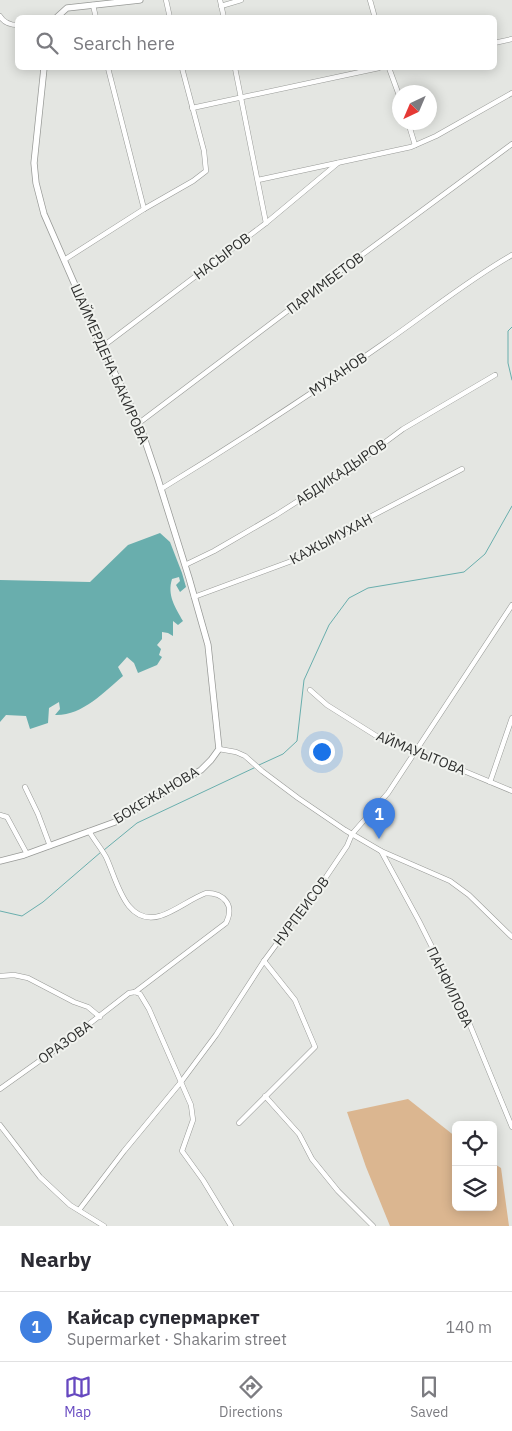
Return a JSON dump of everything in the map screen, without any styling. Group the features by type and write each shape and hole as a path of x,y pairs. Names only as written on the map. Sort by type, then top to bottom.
{"street":[{"path":"59,15 67,8 140,0"},
{"path":"166,0 169,15"},
{"path":"220,0 223,15"},
{"path":"221,6 241,0"},
{"path":"370,0 374,15"},
{"path":"93,6 95,15"},
{"path":"0,16 2,20 15,25"},
{"path":"497,42 512,39"},
{"name":"ШАЙМЕРДЕНА БАКИРОВА","path":"44,70 34,163 36,183 44,214 102,347 139,423 161,489 208,645 219,749"},
{"path":"109,70 144,209"},
{"path":"64,260 144,209 193,182 206,171 204,151 182,70"},
{"path":"234,70 266,223"},
{"path":"192,108 369,70"},
{"path":"390,70 395,85"},
{"path":"258,180 415,145 436,136 512,93"},
{"path":"410,130 415,145"},
{"name":"ПАРИМБЕТОВ","path":"139,423 359,256 512,144"},
{"name":"НАСЫРОВ","path":"102,347 266,223 338,163"},
{"name":"МУХАНОВ","path":"161,489 230,447 314,391 388,340 455,290 512,255"},
{"name":"АБДИКАДЫРОВ","path":"185,565 276,516 353,466 403,429 495,375"},
{"name":"КАЖЫМУХАН","path":"194,597 297,559 345,530 462,469"},
{"name":"НУРПЕИСОВ","path":"79,1210 216,1035 264,961 347,846 352,834 388,793 512,605"},
{"name":"АЙМАУЫТОВА","path":"310,690 327,705 378,737 512,791"},
{"path":"490,782 512,718"},
{"path":"219,749 236,752 245,756 262,771 352,834 381,851 450,881 469,895 512,937"},
{"name":"БОКЕЖАНОВА","path":"0,862 114,822 200,770 219,749"},
{"path":"25,787 50,846"},
{"path":"0,815 7,818 27,854"},
{"path":"89,831 98,848 105,856 127,904 138,915 147,918 158,916 206,893 214,893 220,896 229,907 229,916 226,923 135,992 140,994 149,1009 191,1105 193,1120 182,1151 203,1180 231,1226"},
{"name":"ПАНФИЛОВА","path":"381,851 419,921 465,1013 512,1127"},
{"path":"239,1123 315,1047 295,1000 264,961"},
{"path":"0,976 14,975 28,978 74,1002 88,1007 100,1017"},
{"name":"ОРАЗОВА","path":"0,1089 130,993 135,992"},
{"path":"266,1096 299,1134 312,1159 338,1191 373,1226"},
{"path":"0,1125 40,1177 70,1205 104,1226"}],"shaded area":[{"path":"408,1099 452,1134 452,1211 497,1211 497,1166 501,1168 509,1226 390,1226 366,1167 347,1112"}],"water":[{"path":"160,533 170,542 186,587 180,592 176,585 180,581 179,577 172,579 171,596 183,621 178,625 173,621 173,636 162,632 162,639 157,645 161,649 159,655 162,657 157,665 138,673 134,663 127,657 118,667 123,676 92,702 74,712 55,715 60,709 59,702 49,708 48,723 30,729 26,716 6,715 0,722 0,580 90,582 128,545"}],"waterway":[{"path":"512,327 508,331 508,363 512,380"},
{"path":"259,765 283,754 297,741 304,680 329,625 349,598 368,588 464,572 485,554 512,506"},
{"path":"104,850 137,823 256,767"},
{"path":"0,911 22,916 43,902 101,852"}],"place":[{"name":"Кайсар супермаркет","path":"379,839"}]}
